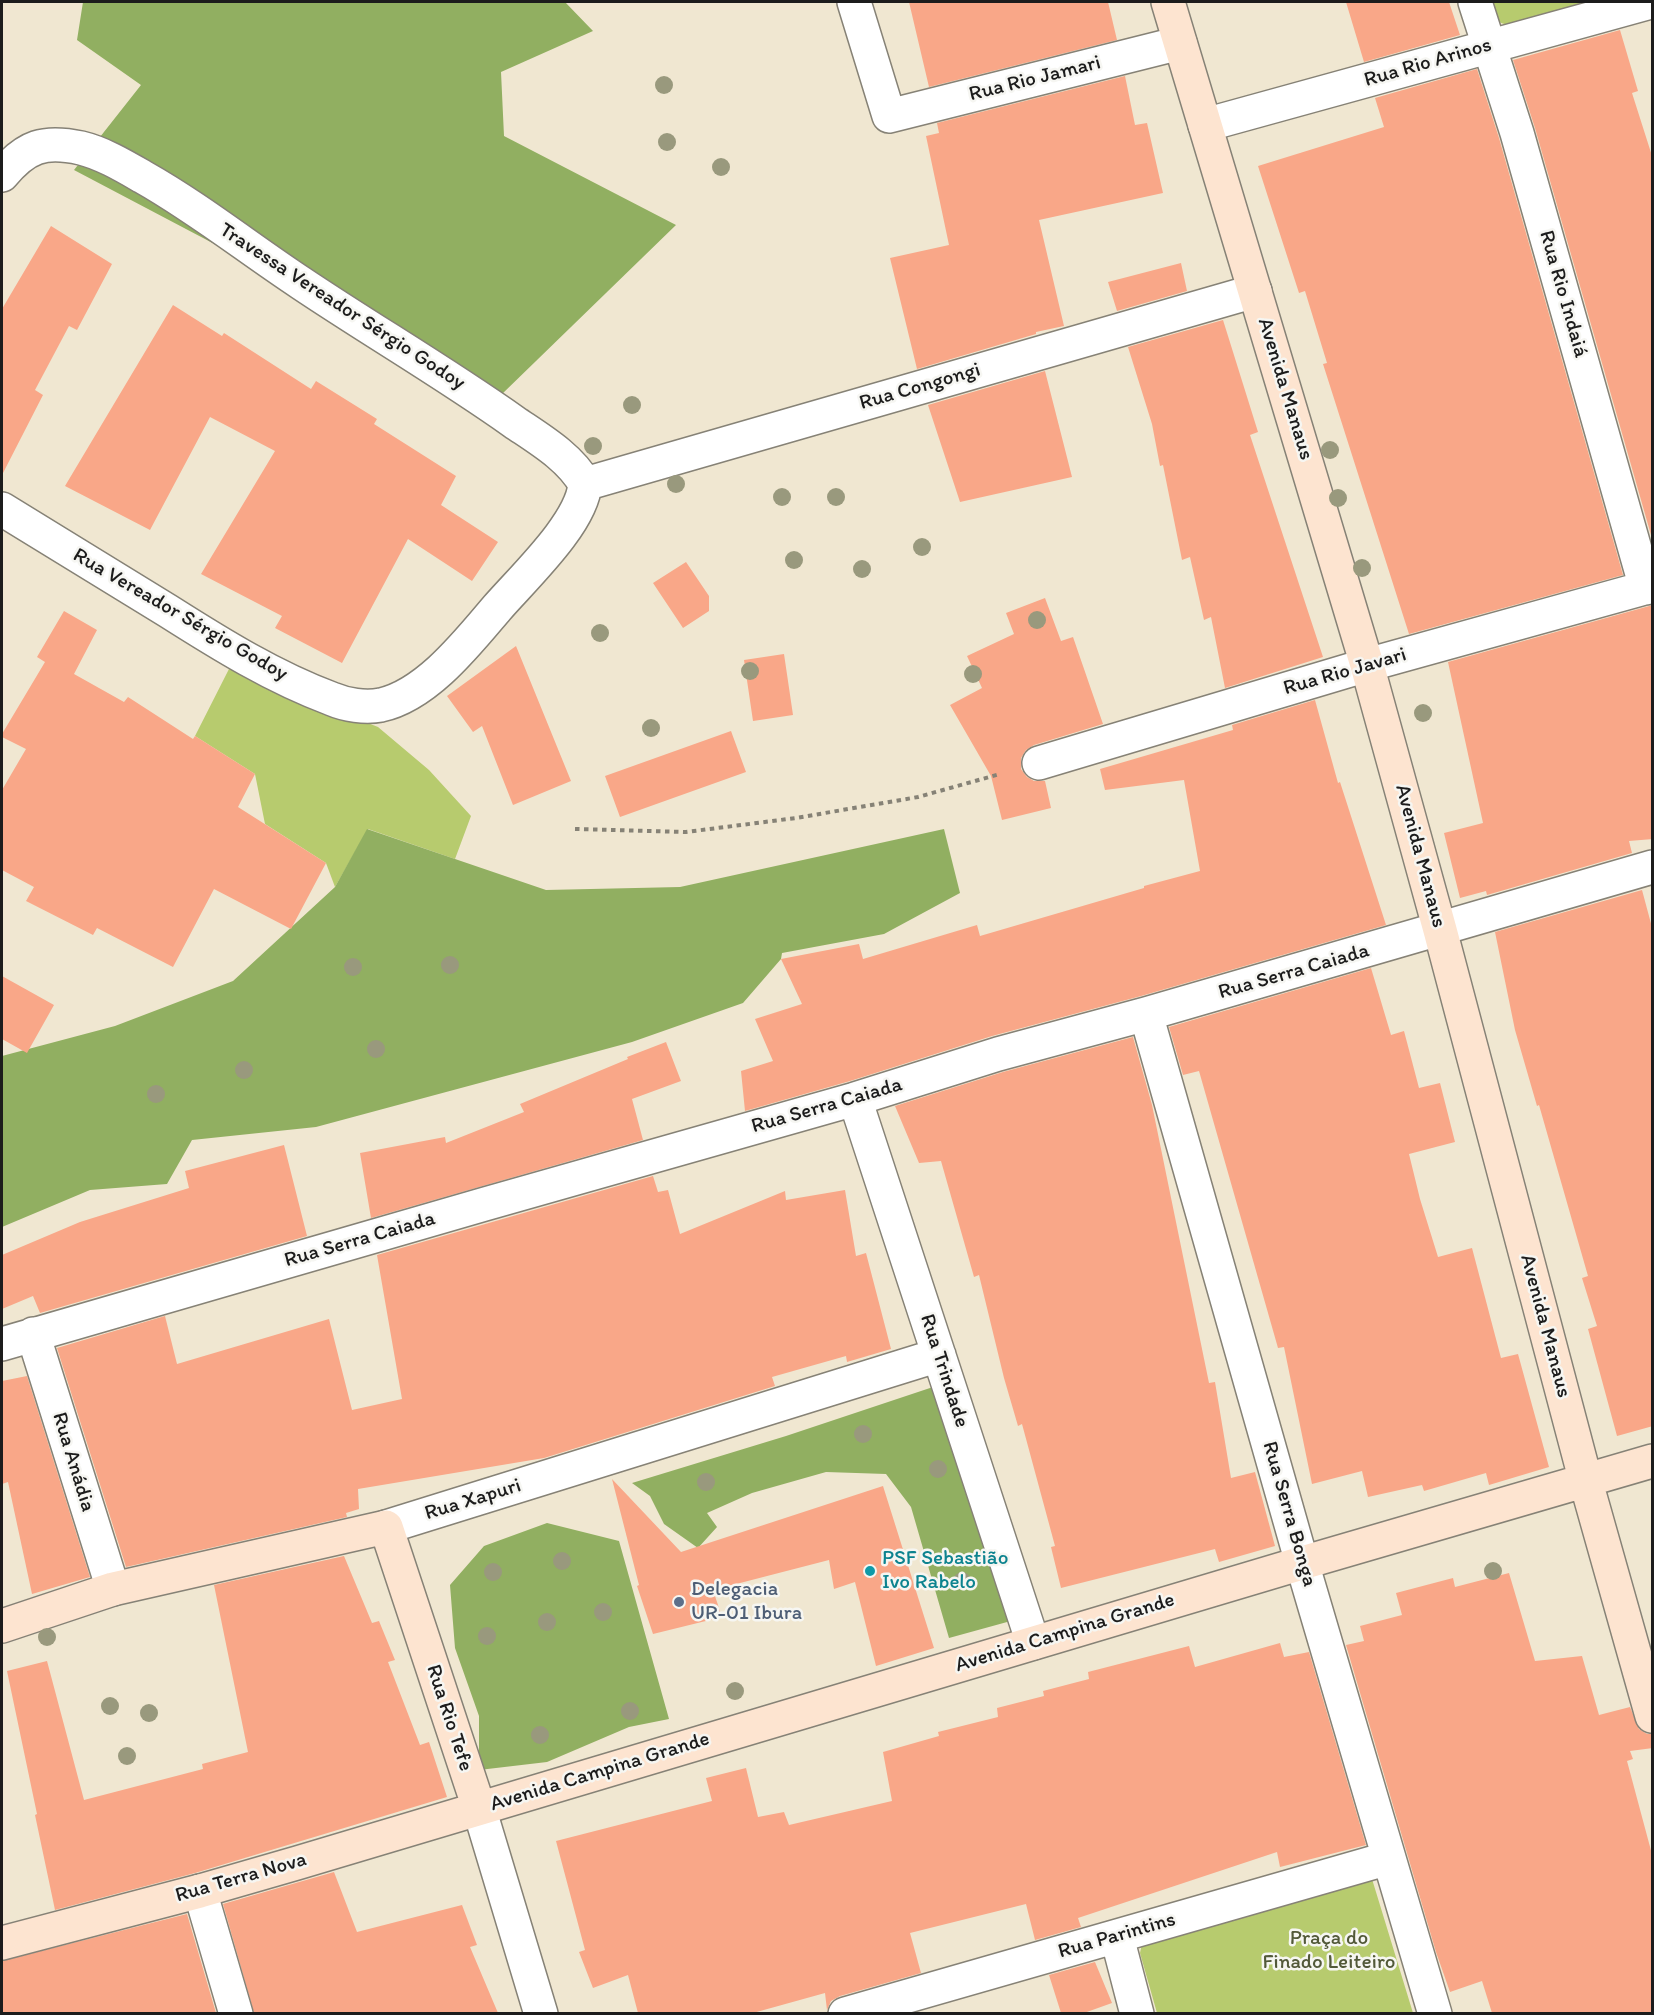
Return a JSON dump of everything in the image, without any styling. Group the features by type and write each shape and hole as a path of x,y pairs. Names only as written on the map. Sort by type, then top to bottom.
{"main road":[{"name":"Avenida Manaus","path":"1168,2 1367,664 1586,1482 1653,1716"},
{"name":"Avenida Campina Grande","path":"479,1808 1653,1461"},
{"name":"Rua Xapuri","path":"2,1626 113,1589 386,1527"},
{"name":"Rua Rio Tefe","path":"386,1527 479,1808"},
{"name":"Rua Terra Nova","path":"2,1943 200,1891 479,1808"}],"street":[{"name":"Rua Rio Jamari","path":"854,2 889,116 1180,43"},
{"name":"Rua Rio Indaiá","path":"1475,2 1517,133 1649,587"},
{"name":"Rua Rio Arinos","path":"1205,125 1651,2"},
{"name":"Travessa Vereador Sérgio Godoy","path":"2,175 22,154 37,146 60,144 84,149 125,167 174,195 300,283 481,399 548,446 574,469 585,483"},
{"name":"Rua Congongi","path":"585,483 1255,291"},
{"name":"Rua Vereador Sérgio Godoy","path":"2,509 244,658 333,700 364,706 381,705 403,697 426,683 457,652 557,539 579,507 585,483"},
{"name":"Rua Rio Javari","path":"1039,763 1367,664 1649,587"},
{"name":"Rua Serra Caiada","path":"2,1344 855,1099 998,1054 1146,1014 1653,867"},
{"name":"Rua Serra Bonga","path":"1146,1014 1302,1563 1435,2013"},
{"name":"Rua Trindade","path":"855,1099 1033,1643"},
{"name":"Rua Anádia","path":"33,1334 113,1589"},
{"name":"Rua Xapuri","path":"386,1527 939,1355"},
{"name":"Rua Rio Tefe","path":"479,1808 541,2013"},
{"name":"Rua Parintins","path":"852,2012 1389,1858"},
{"path":"200,1891 236,2013"},
{"path":"1116,1936 1137,2013"}],"path":[{"path":"574,829 686,832 796,818 918,797 1039,763"}],"green space":[{"path":"83,2 565,2 593,31 501,72 504,136 676,225 501,395 74,170 141,85 77,40"},
{"path":"1486,2 1609,2 1512,26 1498,21"},
{"path":"229,669 378,727 429,770 471,816 455,859 368,829 335,887 326,863 265,824 255,774 195,736"},
{"path":"367,829 546,890 680,887 944,829 960,893 884,934 782,953 781,959 743,1003 632,1042 316,1127 192,1140 167,1184 90,1190 2,1227 2,1056 115,1026 233,981 335,887"},
{"path":"945,1383 1018,1619 949,1638 911,1507 886,1474 826,1472 752,1493 707,1513 717,1527 698,1548 664,1524 650,1496 632,1483 786,1436"},
{"path":"547,1523 619,1541 669,1719 629,1727 547,1762 479,1770 479,1716 455,1648 450,1585 484,1546"},
{"name":"Praça do Finado Leiteiro","path":"1372,1879 1413,2013 1157,2013 1140,1953 1142,1944"}],"building":[{"path":"909,2 1108,2 1117,40 929,87"},
{"path":"1346,2 1449,2 1460,35 1364,62"},
{"path":"1620,30 1638,91 1632,93 1653,159 1653,542 1535,128 1513,60"},
{"path":"1477,69 1499,138 1623,575 1409,634 1323,364 1327,363 1305,291 1299,293 1258,166 1384,127 1375,98"},
{"path":"1125,76 1135,125 1147,123 1163,193 1039,220 1064,326 1036,332 1036,334 917,369 890,258 949,245 926,136 939,133 937,123"},
{"path":"51,226 112,264 77,330 69,326 35,390 43,395 2,475 2,309"},
{"path":"1181,263 1187,291 1117,311 1108,282"},
{"path":"173,305 222,336 224,333 311,389 316,381 377,419 374,424 456,476 441,505 498,542 472,581 408,539 342,663 275,628 282,616 201,574 275,451 210,417 150,530 65,486"},
{"path":"1223,320 1258,432 1250,435 1323,657 1225,688 1211,617 1204,620 1190,557 1182,560 1163,465 1160,466 1152,424 1128,347"},
{"path":"1045,371 1072,477 960,502 928,405"},
{"path":"686,562 709,596 709,611 683,628 653,583"},
{"path":"1045,598 1061,641 1073,637 1103,724 1034,745 1026,750 1021,758 1021,769 1027,777 1034,781 1045,781 1051,808 1002,820 991,776 950,705 982,688 967,656 1014,634 1006,613"},
{"path":"1653,605 1653,839 1629,841 1632,853 1487,895 1486,891 1460,898 1444,833 1483,823 1448,662"},
{"path":"64,611 97,630 74,674 124,702 128,697 193,739 195,736 255,774 238,807 326,863 291,929 214,889 173,967 97,928 93,935 26,901 34,887 2,870 2,790 26,749 2,737 2,734 45,662 37,657"},
{"path":"516,646 571,781 513,805 482,726 473,732 447,696"},
{"path":"784,654 793,715 753,721 744,660"},
{"path":"1315,700 1338,783 1340,782 1386,925 1141,996 992,1036 850,1081 745,1111 741,1071 773,1061 755,1019 802,1004 781,959 859,944 863,959 977,925 980,936 1200,871 1184,780 1105,790 1100,769 1233,730 1232,725"},
{"path":"731,731 746,772 620,817 605,776"},
{"path":"1642,890 1653,931 1653,1426 1617,1436 1588,1329 1597,1326 1582,1278 1588,1276 1515,1030 1495,932"},
{"path":"1371,968 1391,1035 1404,1031 1419,1088 1440,1083 1455,1142 1409,1154 1438,1257 1472,1248 1501,1358 1518,1354 1549,1467 1489,1485 1486,1473 1424,1491 1422,1485 1368,1497 1362,1471 1312,1484 1284,1347 1278,1348 1199,1071 1183,1075 1169,1027"},
{"path":"2,976 54,1005 27,1053 2,1039"},
{"path":"1133,1037 1152,1105 1209,1383 1215,1382 1231,1478 1255,1472 1275,1546 1219,1562 1215,1549 1061,1588 1051,1547 1055,1546 1022,1424 1018,1426 979,1275 974,1277 941,1161 919,1163 895,1106 1003,1072"},
{"path":"666,1042 681,1081 632,1099 643,1140 371,1218 360,1153 445,1137 446,1143 524,1112 520,1104"},
{"path":"284,1145 307,1236 40,1313 33,1296 2,1309 2,1255 80,1222 189,1188 185,1171"},
{"path":"653,1176 658,1192 668,1190 680,1234 785,1191 786,1200 845,1190 856,1256 866,1253 891,1349 847,1362 846,1356 772,1377 775,1386 544,1458 358,1489 359,1509 346,1513 347,1517 126,1567 57,1348 165,1316 177,1364 329,1319 352,1410 402,1399 377,1255"},
{"path":"27,1376 90,1577 32,1594 8,1482 2,1484 2,1381"},
{"name":"PSF Sebastião Ivo Rabelo","path":"612,1479 681,1552 883,1486 934,1648 876,1666 855,1582 834,1589 829,1560 713,1590 722,1617 653,1634 637,1586 639,1585"},
{"path":"344,1556 372,1623 379,1621 395,1660 388,1662 420,1745 429,1742 447,1797 195,1873 55,1910 7,1671 47,1661 84,1800 203,1769 202,1764 248,1752 214,1585"},
{"path":"1509,1573 1535,1661 1582,1656 1599,1715 1630,1707 1639,1729 1647,1734 1653,1734 1653,1748 1630,1751 1633,1759 1627,1761 1653,1858 1653,2013 1492,2013 1482,1981 1450,1992 1436,1952 1346,1645 1364,1641 1360,1626 1402,1615 1396,1593 1453,1578 1455,1587"},
{"path":"1280,1643 1284,1657 1309,1652 1366,1845 1280,1867 1277,1852 1078,1918 1081,1927 1035,1940 1026,1904 910,1933 921,1973 840,1996 831,2001 827,2010 825,1993 753,2013 638,2013 628,1975 593,1988 579,1952 585,1950 556,1841 712,1801 706,1778 746,1768 758,1817 784,1812 789,1825 892,1801 883,1752 939,1736 938,1732 998,1717 997,1708 1044,1696 1043,1691 1089,1679 1088,1672 1189,1646 1195,1667"},
{"path":"334,1872 357,1932 462,1905 477,1945 470,1947 498,2013 254,2013 223,1904"},
{"path":"187,1914 216,2013 2,2013 2,1961"},
{"path":"1095,1962 1112,2003 1084,2013 1061,2013 1049,1975"}],"place":[{"name":"PSF Sebastião Ivo Rabelo","path":"870,1571"},
{"name":"Delegacia UR-01 Ibura","path":"679,1602"}]}
